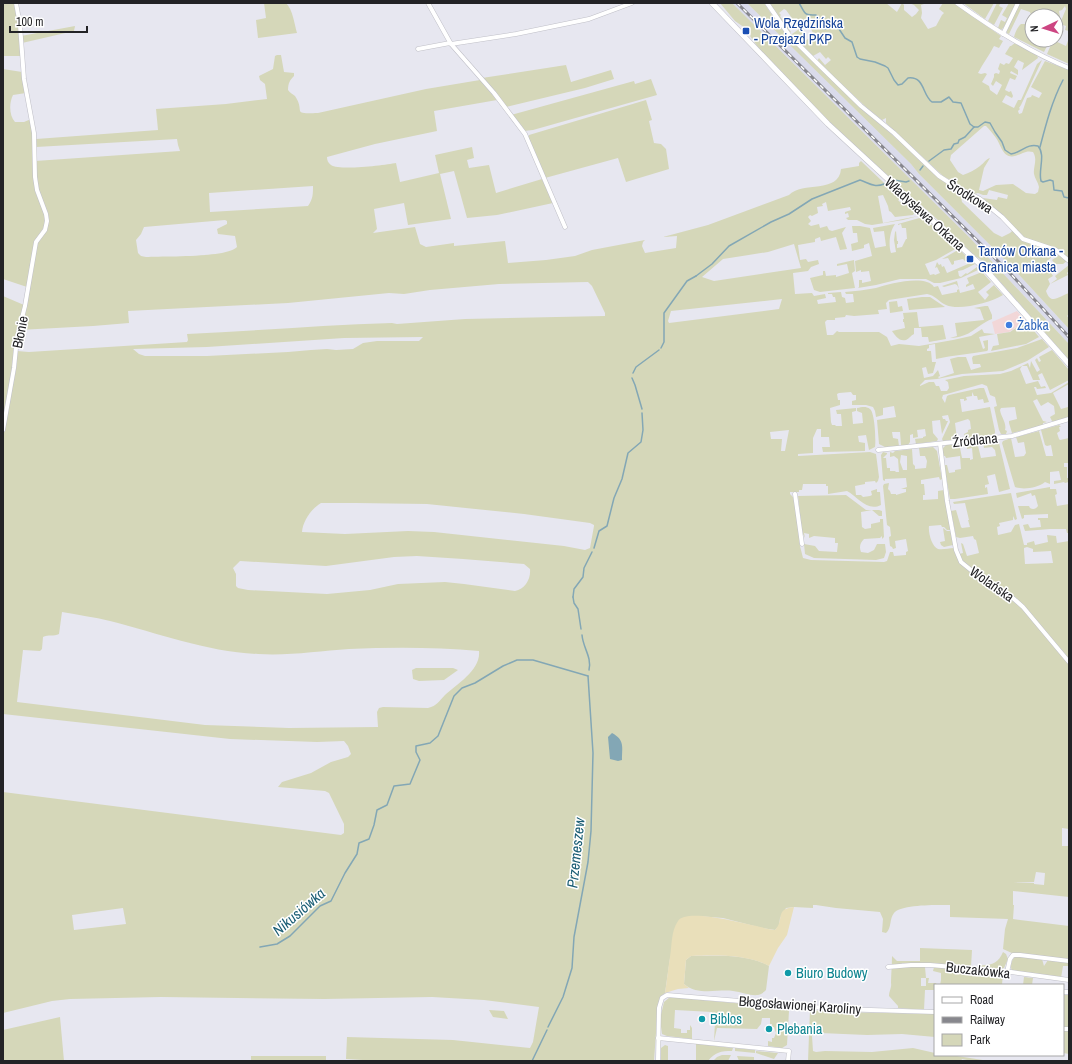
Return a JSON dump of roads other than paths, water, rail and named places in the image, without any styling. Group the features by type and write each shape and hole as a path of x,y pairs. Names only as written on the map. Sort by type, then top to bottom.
{"street":[{"name":"Błonie","path":"3,430 14,368 17,338 25,306 36,242 45,230 47,221 37,190 34,133 24,79 20,25 16,3"},
{"path":"428,3 451,43 465,62 491,90 525,134 565,227"},
{"path":"418,49 516,34 589,19 632,3"},
{"name":"Władysława Orkana","path":"712,3 828,124 984,268 1069,364"},
{"name":"Środkowa","path":"767,3 789,35 861,106 894,133 939,176 956,187 980,199 1002,217 1023,239 1056,250 1069,261"},
{"path":"957,3 1003,34 1044,57 1069,68"},
{"path":"1003,34 1018,3"},
{"name":"Źródlana","path":"878,450 1012,436 1069,419"},
{"name":"Wolańska","path":"940,444 947,501 956,550 961,562 987,584 1014,599 1023,607 1069,662"},
{"path":"795,494 802,544"},
{"path":"1007,972 1011,956 1013,955 1069,961"},
{"name":"Buczakówka","path":"888,967 919,964 1007,972 1069,980"},
{"name":"Błogosławionej Karoliny","path":"658,1038 659,1008 662,998 672,994 838,1009 934,1012"},
{"path":"658,1061 658,1038 789,1052 788,1061"}],"water":[{"path":"612,733 621,741 622,760 618,761 610,759 608,737"}],"waterway":[{"path":"799,3 805,13 818,16 820,20 819,26 821,28 825,29 832,25 839,29 845,38 852,42 857,57 875,62 888,68 898,85 902,84 908,78 914,78 918,80 926,95 932,102 941,102 949,97 953,102 961,103 970,124 974,127"},
{"path":"1040,147 1052,104 1063,80"},
{"path":"974,127 978,127 985,122 990,123 1002,142 1005,150 1011,154 1027,147 1034,145 1038,146 1042,158 1040,172 1041,181 1053,181 1054,190 1062,191 1064,197 1069,198"},
{"path":"929,161 944,150 951,149 954,144 958,143 959,140 965,137 974,127"},
{"path":"920,170 923,166"},
{"path":"696,276 712,264 729,246 771,222 789,214 812,199 860,180 874,185 884,184"},
{"path":"894,180 909,181"},
{"path":"661,348 664,342 664,313 687,281 696,276"},
{"path":"633,373 636,367 659,350"},
{"name":"Przemeszew","path":"632,378 642,409"},
{"name":"Przemeszew","path":"594,548 599,531 607,526 614,498 622,479 628,453 641,442 643,430 642,413"},
{"name":"Przemeszew","path":"573,597 574,589 583,577 584,568 592,552"},
{"name":"Przemeszew","path":"573,597 574,603 578,609 581,629"},
{"name":"Przemeszew","path":"582,635 590,665 589,670"},
{"name":"Nikusiówka","path":"260,947 277,944 290,936 320,906 331,901 345,873 357,854 359,843 369,839 377,810 387,805 394,786 410,784 420,760 416,752 416,746 430,743 438,736 454,696 462,688 475,683 503,666 517,660 533,660 588,676"},
{"name":"Przemeszew","path":"548,1027 563,997 572,968 574,937 588,862 591,831 593,753 588,676"},
{"name":"Przemeszew","path":"532,1061 547,1030"}],"railway":[{"path":"737,3 1008,271 1069,337"}],"place":[{"name":"Wola Rzędzińska - Przejazd PKP","path":"746,31"},
{"name":"Tarnów Orkana - Granica miasta","path":"970,259"},
{"name":"Żabka","path":"1009,325"},
{"name":"Biuro Budowy","path":"788,973"},
{"name":"Biblos","path":"702,1019"},
{"name":"Plebania","path":"769,1029"}]}
